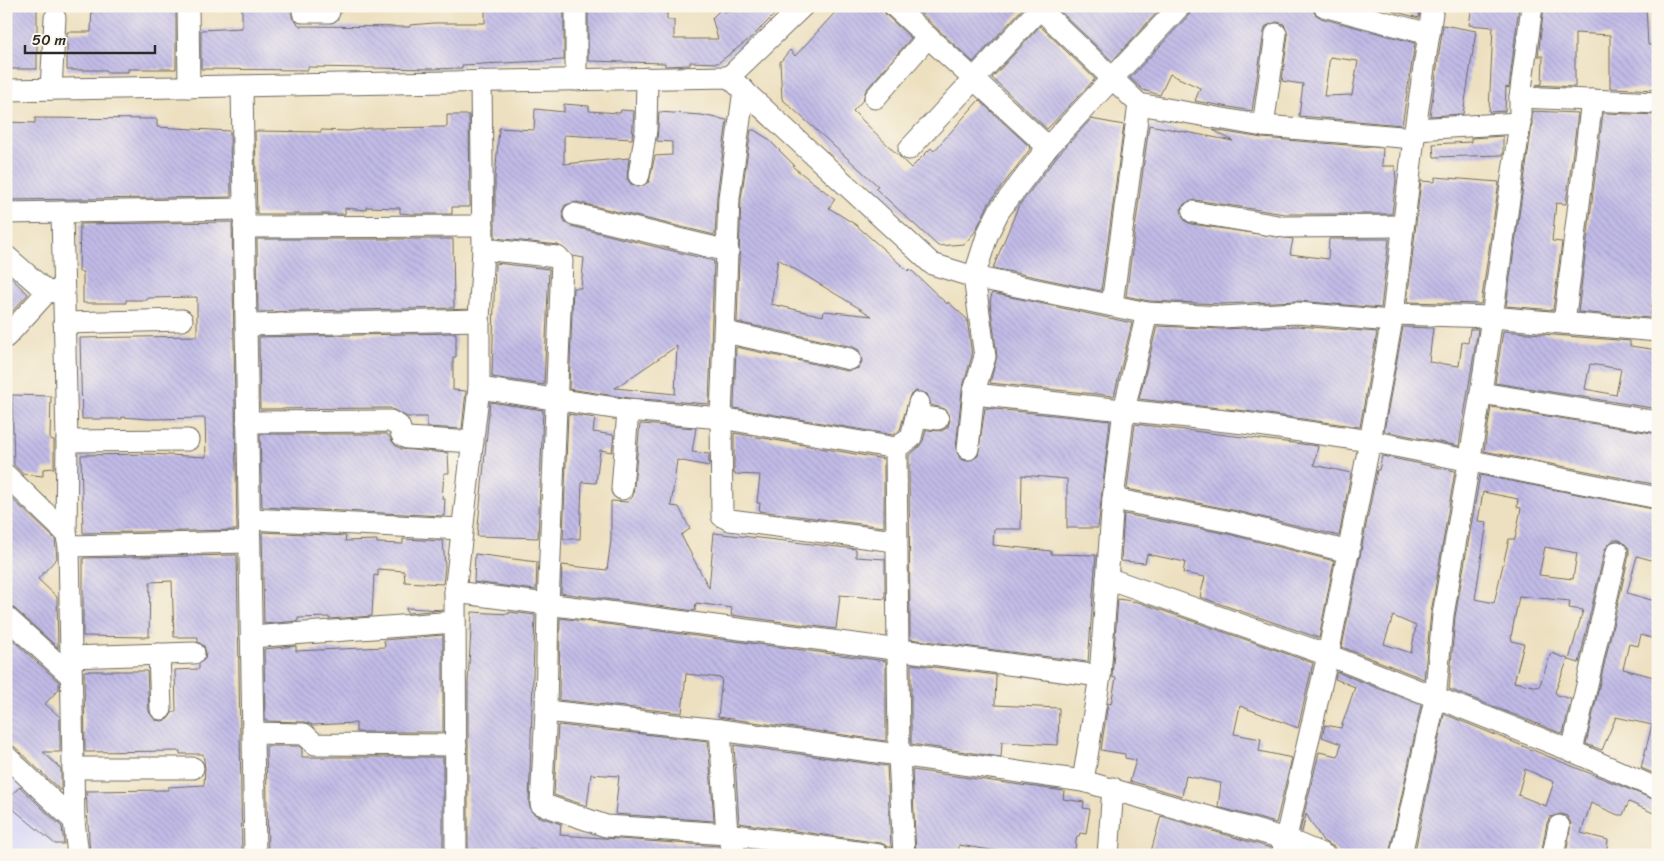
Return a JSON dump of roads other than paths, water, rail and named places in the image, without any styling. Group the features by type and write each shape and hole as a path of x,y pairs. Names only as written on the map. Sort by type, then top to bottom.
{"street":[{"path":"188,6 189,87"},
{"path":"304,12 328,12 328,6"},
{"path":"576,6 576,80"},
{"path":"803,6 737,83 729,198 726,332 721,418 723,518 895,541"},
{"path":"894,6 1048,146"},
{"path":"968,449 974,394 985,358 974,278 980,255 995,217 1048,146 1180,6"},
{"path":"1324,6 1429,34"},
{"path":"1284,847 1328,655 1392,318 1414,134 1433,6"},
{"path":"1401,855 1435,699 1443,615 1481,393 1520,123 1520,97 1532,6"},
{"path":"909,148 1040,7 1139,104 1263,126 1414,134 1520,123"},
{"path":"51,89 55,18"},
{"path":"1263,126 1276,34"},
{"path":"875,98 928,37"},
{"path":"638,175 646,130 647,78"},
{"path":"6,90 647,78 737,83 932,264 974,278 1148,312 1221,317 1297,313 1392,318 1491,317 1658,331"},
{"path":"456,855 455,592 479,388 479,320 483,249 481,81"},
{"path":"242,86 255,855"},
{"path":"1520,97 1658,103"},
{"path":"1564,323 1592,100"},
{"path":"1112,304 1139,104"},
{"path":"6,213 62,212 483,226"},
{"path":"62,212 55,292 64,323 74,821 78,855"},
{"path":"1193,212 1284,227 1403,226"},
{"path":"574,214 728,251"},
{"path":"483,249 557,257 562,261 541,804 606,826 727,834 879,855"},
{"path":"6,256 55,292"},
{"path":"6,337 55,292"},
{"path":"1083,781 1100,676 1114,500 1124,410 1148,312"},
{"path":"64,323 182,320"},
{"path":"246,325 479,320"},
{"path":"726,332 850,360"},
{"path":"479,388 628,410 721,418 896,448 911,438 917,409 938,419"},
{"path":"1481,393 1658,422"},
{"path":"974,394 1244,423 1370,441 1468,462 1658,498"},
{"path":"622,490 628,410"},
{"path":"247,422 390,421 398,426 402,435 407,438 473,442"},
{"path":"67,441 188,440"},
{"path":"896,448 895,541 899,756 904,855"},
{"path":"6,475 67,540 249,542"},
{"path":"1114,500 1232,522 1349,552"},
{"path":"249,519 461,529"},
{"path":"1572,751 1617,552"},
{"path":"1107,578 1328,655 1435,699 1572,751 1658,789"},
{"path":"455,592 1100,676"},
{"path":"6,617 71,666 159,654 194,653"},
{"path":"251,637 455,622"},
{"path":"159,654 161,709"},
{"path":"546,711 720,730 1083,781 1113,788 1284,847 1324,855"},
{"path":"720,730 727,834 736,855"},
{"path":"253,733 304,734 315,744 456,745"},
{"path":"6,756 74,821"},
{"path":"73,768 193,768"},
{"path":"1108,855 1113,788"},
{"path":"1553,855 1559,826"}]}
